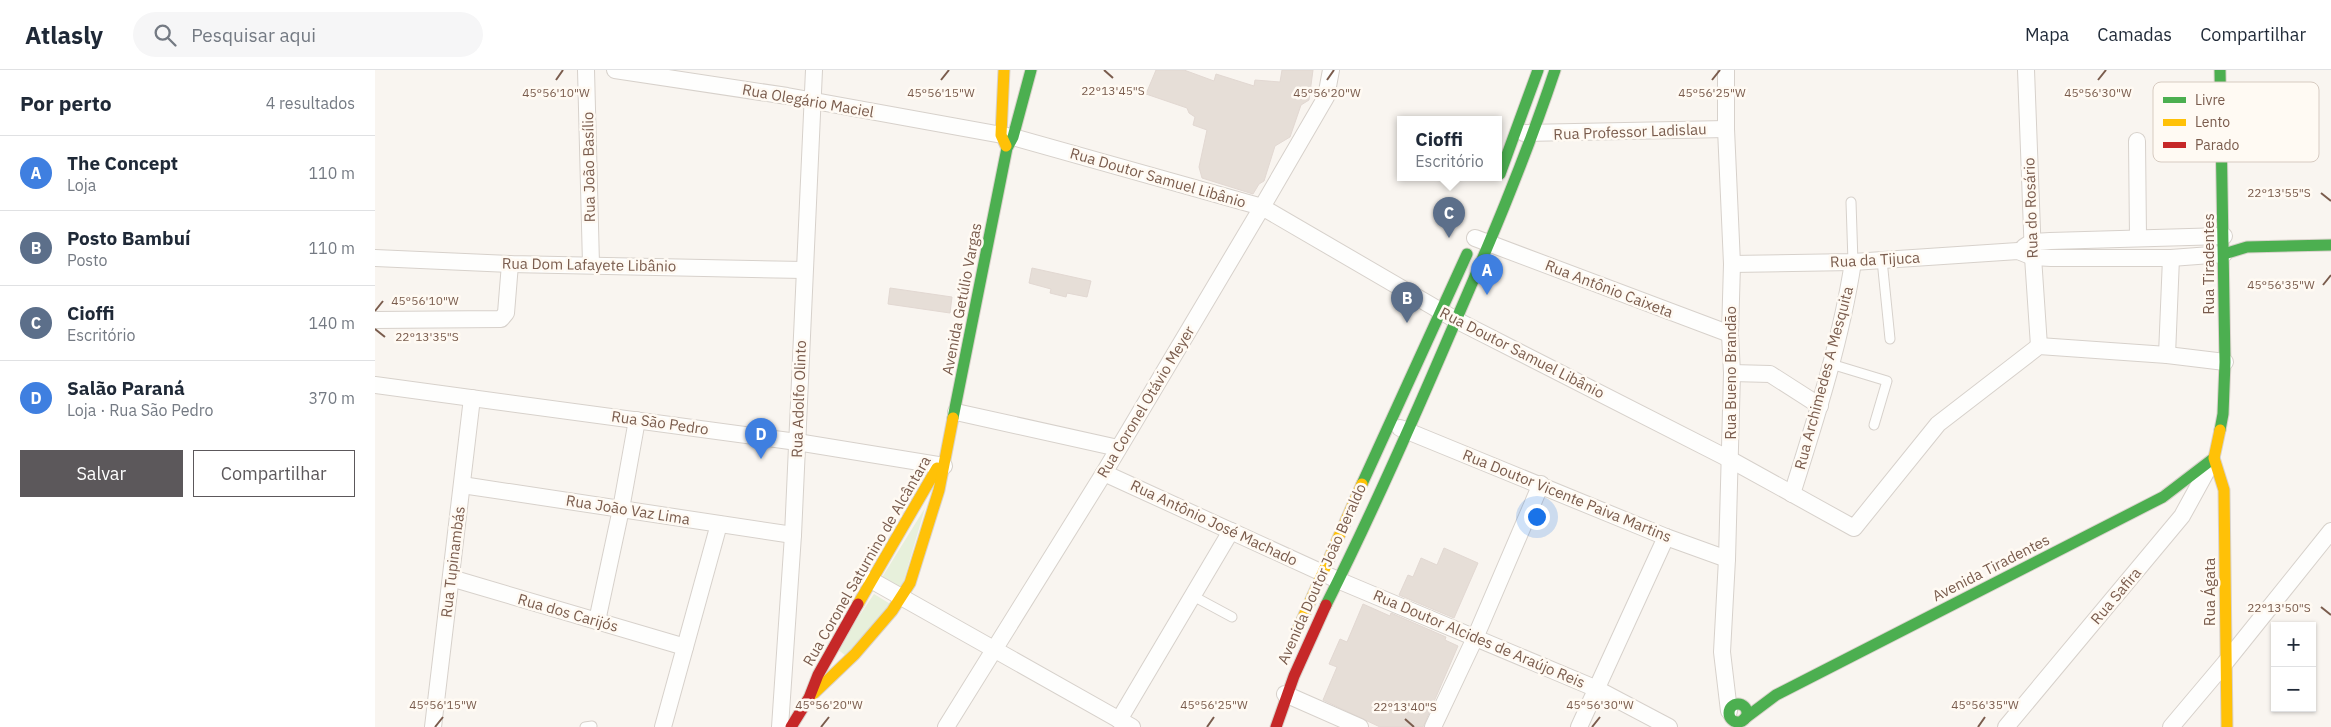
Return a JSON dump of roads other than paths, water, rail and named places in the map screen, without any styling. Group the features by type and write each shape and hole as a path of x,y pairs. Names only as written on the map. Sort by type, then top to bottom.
{"street":[{"name":"Rua João Basílio","path":"586,70 591,264"},
{"name":"Rua Olegário Maciel","path":"615,70 814,101 1007,140"},
{"name":"Rua Adolfo Olinto","path":"780,727 781,690 793,535 814,70"},
{"name":"Rua Coronel Otávio Meyer","path":"946,727 1104,473 1262,208 1325,97 1331,70"},
{"path":"1502,169 1538,70"},
{"name":"Avenida Doutor João Beraldo","path":"1295,637 1389,423 1441,312 1535,134 1555,70"},
{"name":"Rua Bueno Brandão","path":"1726,70 1726,129 1732,264 1730,334 1733,373 1722,652 1724,677 1735,716"},
{"name":"Rua do Rosário","path":"2026,70 2028,250 2039,346"},
{"path":"1004,72 1012,80 1018,81 1030,74"},
{"name":"Avenida Getúlio Vargas","path":"1004,72 1007,140"},
{"name":"Avenida Getúlio Vargas","path":"943,462 956,412 1007,140 1030,74"},
{"name":"Rua Professor Ladislau","path":"1517,132 1535,134 1726,129"},
{"name":"Rua Doutor Samuel Libânio","path":"1007,140 1262,208 1441,312 1731,460 1854,528 1939,424 2039,346"},
{"path":"2137,141 2138,237"},
{"name":"Rua Tiradentes","path":"2214,458 2223,414 2225,362 2222,162"},
{"path":"1494,189 1497,181"},
{"name":"Rua da Tijuca","path":"1732,264 1853,262 2028,250 2138,237 2224,236 2247,247"},
{"name":"Avenida Doutor João Beraldo","path":"1276,727 1285,694 1340,581 1456,320 1481,237"},
{"name":"Rua Antônio Caixeta","path":"1481,237 1730,334"},
{"name":"Rua da Tijuca","path":"2028,250 2171,258 2224,254 2247,247 2331,245"},
{"name":"Rua Dom Lafayete Libânio","path":"375,258 510,264 591,264 804,270"},
{"path":"2167,355 2171,258"},
{"name":"Rua Archimedes A Mesquita","path":"1792,494 1820,406 1847,298 1853,262"},
{"path":"375,320 501,320 506,313 510,264"},
{"path":"2039,346 2167,355 2225,362"},
{"path":"1733,373 1769,374 1820,406"},
{"name":"Rua São Pedro","path":"375,386 943,462"},
{"name":"Rua Tupinambás","path":"433,727 472,398"},
{"path":"956,412 1118,448"},
{"path":"597,621 621,509 637,420"},
{"path":"1389,423 1408,431"},
{"name":"Rua Doutor Vicente Paiva Martins","path":"1408,431 1541,484 1666,538 1727,559"},
{"name":"Rua Ágata","path":"2214,458 2225,490 2227,727"},
{"name":"Avenida Tiradentes","path":"1735,716 2163,497 2214,458"},
{"name":"Rua Safira","path":"2006,727 2182,516 2214,458"},
{"name":"Rua Coronel Saturnino de Alcântara","path":"791,727 805,705 825,661 871,580 943,462"},
{"name":"Rua Coronel Saturnino de Alcântara","path":"805,705 855,654 901,598 917,566 929,528 943,462"},
{"name":"Rua Antônio José Machado","path":"1104,473 1340,581"},
{"path":"1433,727 1475,638 1541,484"},
{"name":"Rua João Vaz Lima","path":"462,485 793,535"},
{"path":"663,727 719,524"},
{"path":"871,580 1126,723 1193,596 1231,531"},
{"path":"2171,727 2331,531"},
{"path":"1579,727 1666,538"},
{"name":"Rua dos Carijós","path":"451,578 685,647"},
{"name":"Rua Doutor Alcides de Araújo Reis","path":"1340,581 1597,689 1669,727"},
{"path":"781,690 792,706 805,705"},
{"path":"1285,694 1360,727"}],"lane":[{"path":"1851,202 1853,262"},
{"path":"1882,260 1890,339"},
{"path":"1831,364 1887,381 1874,425"},
{"path":"1193,596 1232,616"},
{"path":"585,727 593,726"}],"place":[{"name":"Cioffi","path":"1449,238"},
{"name":"The Concept","path":"1487,295"},
{"name":"Posto Bambuí","path":"1407,323"},
{"name":"Salão Paraná","path":"761,459"}]}
